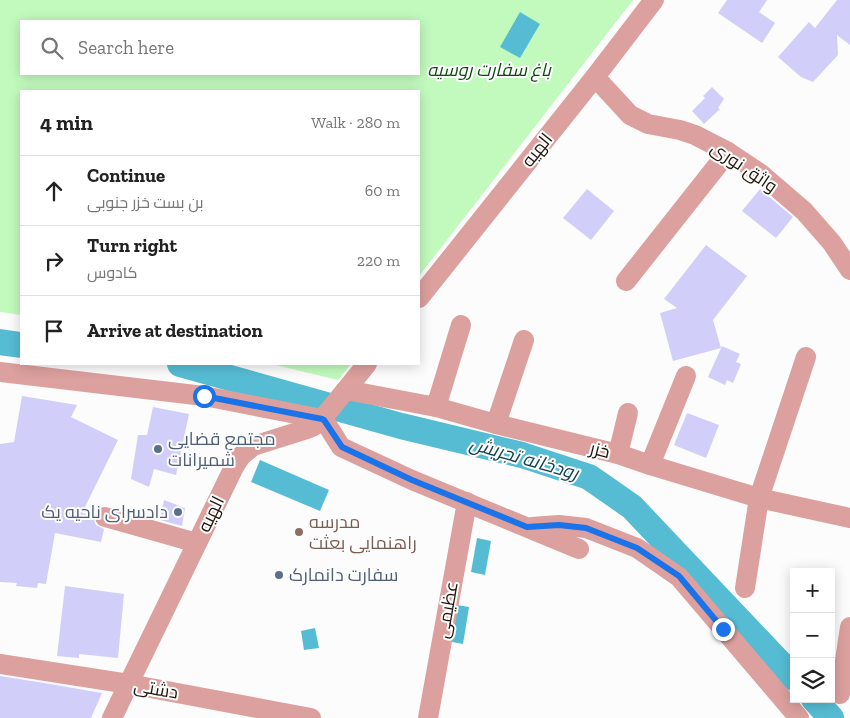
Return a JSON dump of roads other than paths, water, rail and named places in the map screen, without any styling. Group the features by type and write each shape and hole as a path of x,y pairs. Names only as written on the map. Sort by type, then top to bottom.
{"street":[{"name":"الهیه","path":"420,297 654,0"},
{"name":"واثق نوری","path":"595,77 630,115 648,124 695,135 728,152 761,174 804,211 832,244 850,270"},
{"path":"626,281 728,152"},
{"path":"436,407 461,325"},
{"path":"496,424 524,340"},
{"path":"745,588 758,498 806,357"},
{"name":"الهیه","path":"112,718 241,456 253,446 308,430 323,420 366,365"},
{"path":"0,372 204,396 323,420 342,447"},
{"path":"650,465 686,376"},
{"name":"خزر","path":"347,390 436,407 618,454 758,498 850,518"},
{"path":"618,454 628,413"},
{"path":"294,434 342,447 412,480 579,549"},
{"name":"عظیمی","path":"428,718 467,502"},
{"path":"105,517 197,543"},
{"path":"527,527 559,525 586,528 637,548 679,576 799,718"},
{"path":"840,694 850,627"},
{"name":"دشتی","path":"0,664 129,684 310,718"}],"water":[{"path":"520,12 540,24 520,58 500,47"},
{"path":"260,460 329,490 320,511 251,482"},
{"path":"477,538 491,541 485,575 471,572"},
{"path":"457,605 469,607 463,644 452,642"},
{"path":"315,628 319,648 304,650 301,631"}],"waterway":[{"name":"رودخانه تجریش","path":"0,342 20,345"},
{"name":"رودخانه تجریش","path":"184,365 401,426 522,455 589,477 632,507 790,674"},
{"name":"رودخانه تجریش","path":"818,703 831,718"}],"place":[{"name":"مجتمع قضایی شمیرانات","path":"158,449"},
{"name":"دادسرای ناحیه یک","path":"178,512"},
{"name":"مدرسه راهنمایی بعثت","path":"299,532"},
{"name":"سفارت دانمارک","path":"279,575"}],"park label":[{"name":"باغ سفارت روسیه","path":"489,70"}]}
